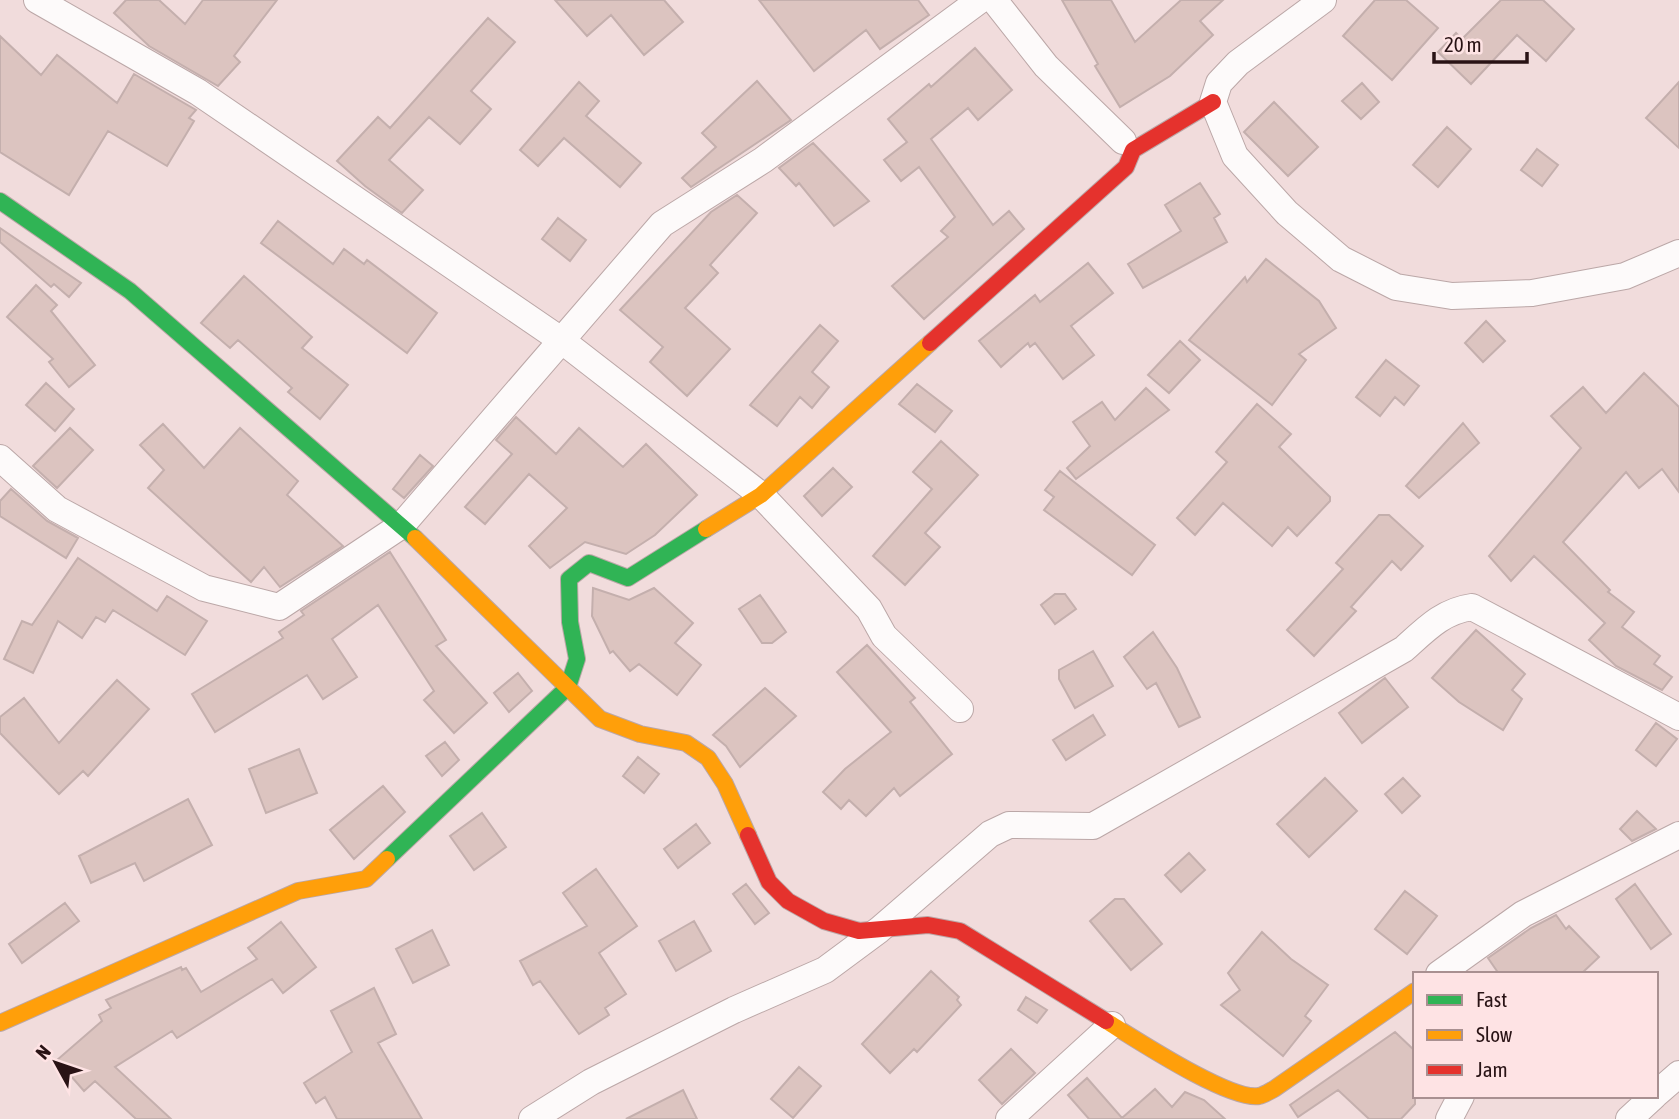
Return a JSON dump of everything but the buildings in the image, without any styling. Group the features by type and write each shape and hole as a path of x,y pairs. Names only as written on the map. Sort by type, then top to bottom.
{"street":[{"path":"37,0 198,92 561,340 761,495 869,609 884,636 960,709"},
{"path":"0,458 57,509 204,588 279,607 402,525 662,224 763,160 980,0"},
{"path":"994,0 1046,66 1123,141"},
{"path":"1323,0 1238,63 1219,83 1213,102 1236,156 1287,213 1341,259 1396,287 1452,296 1532,293 1625,276 1679,253"},
{"path":"0,1023 298,891 366,879 568,687 577,659 570,622 569,579 589,563 628,578 761,495 1126,167 1133,150 1213,102"},
{"path":"0,201 130,291 402,525 600,719 640,734 686,743 708,758 725,784 769,882 788,901 824,921 859,931 928,925 960,931 1175,1063 1240,1093 1258,1096 1274,1089 1413,992"},
{"path":"532,1119 591,1082 734,1010 824,970 879,930 990,834 1009,825 1093,826 1252,732 1404,649 1441,616 1457,609 1472,607 1679,717"},
{"path":"1442,972 1523,914 1679,835"},
{"path":"1009,1119 1112,1024"},
{"path":"1658,1092 1679,1074"},
{"path":"1244,1119 1258,1096"},
{"path":"1449,1119 1460,1098"},
{"path":"1629,1119 1652,1098"}],"traffic: fast":[{"path":"0,201 130,291 415,538"},
{"path":"387,859 568,687 577,659 570,622 569,579 589,563 628,578 706,529"}],"traffic: slow":[{"path":"706,529 761,495 930,343"},
{"path":"415,538 600,719 640,734 686,743 708,758 725,784 748,835"},
{"path":"0,1023 298,891 366,879 387,859"},
{"path":"1106,1021 1205,1079 1245,1095 1259,1096 1274,1089 1413,992"}],"traffic: jam":[{"path":"930,343 1126,167 1133,150 1213,102"},
{"path":"748,835 769,882 788,901 824,921 859,931 928,925 960,931 1106,1021"}]}
